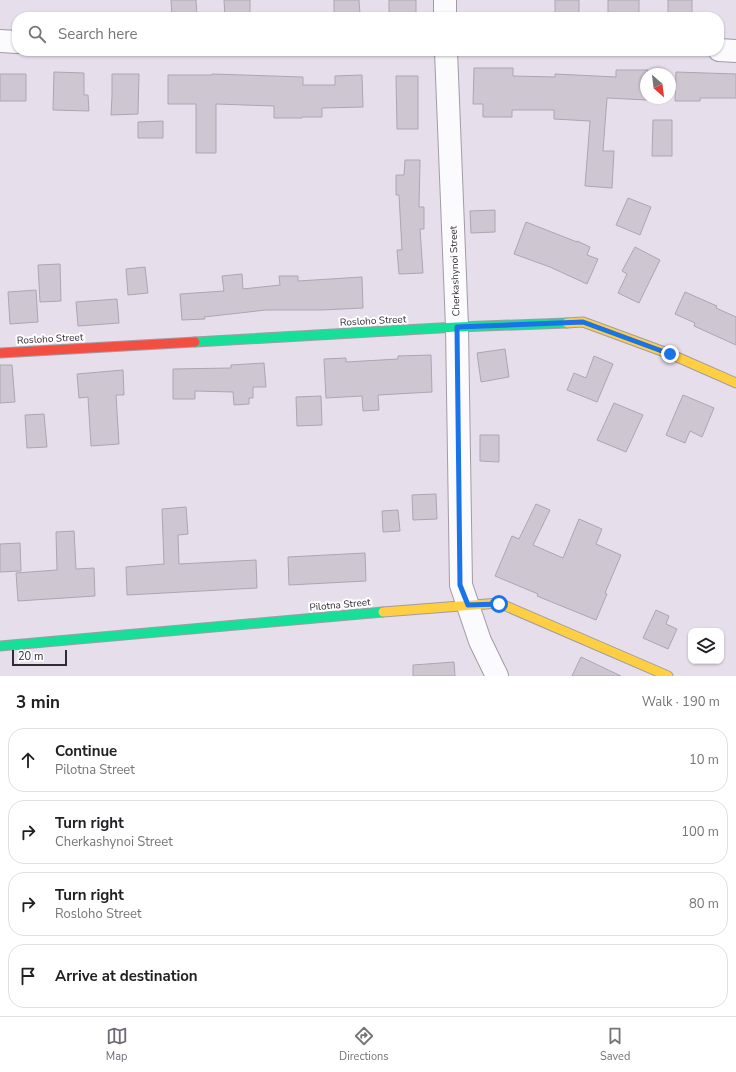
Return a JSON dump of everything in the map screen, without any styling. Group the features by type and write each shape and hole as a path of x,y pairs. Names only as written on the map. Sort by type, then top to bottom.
{"street":[{"path":"445,0 445,12"},
{"path":"0,41 12,42"},
{"path":"724,50 736,50"},
{"name":"Cherkashynoi Street","path":"446,56 457,327 460,585 480,641 498,676"},
{"name":"Rosloho Street","path":"0,353 457,327 583,322 670,354 736,383"},
{"name":"Pilotna Street","path":"0,646 468,605 499,604 668,676"}],"building":[{"path":"171,0 196,0 197,12 172,12"},
{"path":"224,0 250,0 250,12 225,12"},
{"path":"334,0 359,0 360,12 334,12"},
{"path":"389,0 416,0 416,12 389,12"},
{"path":"555,0 579,0 579,12 555,12"},
{"path":"608,0 639,0 639,12 608,12"},
{"path":"668,0 692,0 692,12 668,12"},
{"path":"474,68 513,68 513,76 555,77 555,74 616,77 616,70 640,70 640,100 607,98 603,151 614,151 612,188 585,186 590,121 554,119 554,110 512,110 512,117 483,117 483,104 473,104"},
{"path":"54,72 84,73 84,95 88,95 89,111 53,110"},
{"path":"676,72 736,74 736,98 700,98 700,101 676,101"},
{"path":"0,74 26,74 26,101 0,101"},
{"path":"112,74 139,74 138,114 111,115"},
{"path":"212,74 303,77 303,85 335,85 335,76 362,75 363,107 322,108 322,117 274,118 274,106 216,104 216,153 196,153 196,104 168,104 168,75"},
{"path":"396,76 418,76 418,129 397,129"},
{"path":"653,120 672,120 672,156 652,156"},
{"path":"163,121 163,138 138,138 138,122"},
{"path":"405,160 420,160 419,207 424,207 424,229 420,229 423,273 399,274 397,250 402,250 399,195 396,195 396,175 404,175"},
{"path":"628,198 651,207 640,235 616,225"},
{"path":"495,210 495,232 471,233 470,211"},
{"path":"526,222 590,247 587,255 598,259 587,284 550,267 514,254"},
{"path":"635,247 660,260 639,303 618,293 627,274 622,271"},
{"path":"60,264 61,301 40,302 38,265"},
{"path":"145,267 148,293 128,295 126,269"},
{"path":"242,274 243,289 280,285 279,276 298,276 298,281 362,277 363,308 266,310 204,317 205,319 182,320 180,294 224,291 222,276"},
{"path":"36,290 38,322 10,324 8,292"},
{"path":"685,292 717,306 716,308 736,317 736,345 694,326 695,323 675,314"},
{"path":"117,299 119,323 78,326 76,302"},
{"path":"505,349 509,377 481,382 477,353"},
{"path":"431,355 432,392 378,395 379,410 363,411 362,396 326,398 324,359 346,358 346,362 398,359 398,356"},
{"path":"594,356 613,364 597,402 567,390 574,373 586,378"},
{"path":"264,363 266,387 253,387 253,398 249,398 249,404 234,405 233,392 195,391 195,399 173,399 173,369 231,368 231,365"},
{"path":"0,365 12,365 15,402 0,403"},
{"path":"123,370 124,395 116,395 119,444 91,446 88,397 79,398 77,374"},
{"path":"683,395 714,408 702,437 690,431 685,443 666,435"},
{"path":"321,396 322,425 297,426 296,397"},
{"path":"614,403 643,415 626,452 597,440"},
{"path":"44,414 47,447 27,448 25,415"},
{"path":"480,435 499,435 499,462 480,461"},
{"path":"436,494 437,519 413,520 412,495"},
{"path":"536,504 550,510 533,545 563,558 579,519 602,529 596,544 621,555 605,593 607,594 596,620 537,596 538,594 495,576 512,536 519,539"},
{"path":"186,507 188,534 178,535 179,564 256,560 257,588 127,595 126,567 164,564 162,509"},
{"path":"398,510 400,531 383,532 382,511"},
{"path":"74,531 76,569 94,568 95,596 18,601 16,573 57,570 56,532"},
{"path":"20,543 21,571 0,572 0,544"},
{"path":"365,553 366,581 289,585 288,557"},
{"path":"656,610 669,616 666,624 677,629 668,649 643,638"},
{"path":"581,657 621,676 572,676"},
{"path":"454,662 455,676 413,676 413,665"}],"traffic: fast":[{"path":"195,342 457,327 567,323"},
{"path":"0,646 383,612"}],"traffic: slow":[{"path":"567,323 583,322 670,354 736,383"},
{"path":"383,612 499,603 668,676"}],"traffic: jam":[{"path":"0,353 195,342"}],"route":[{"path":"499,604 468,605 460,585 457,327 583,322 670,354"}]}
